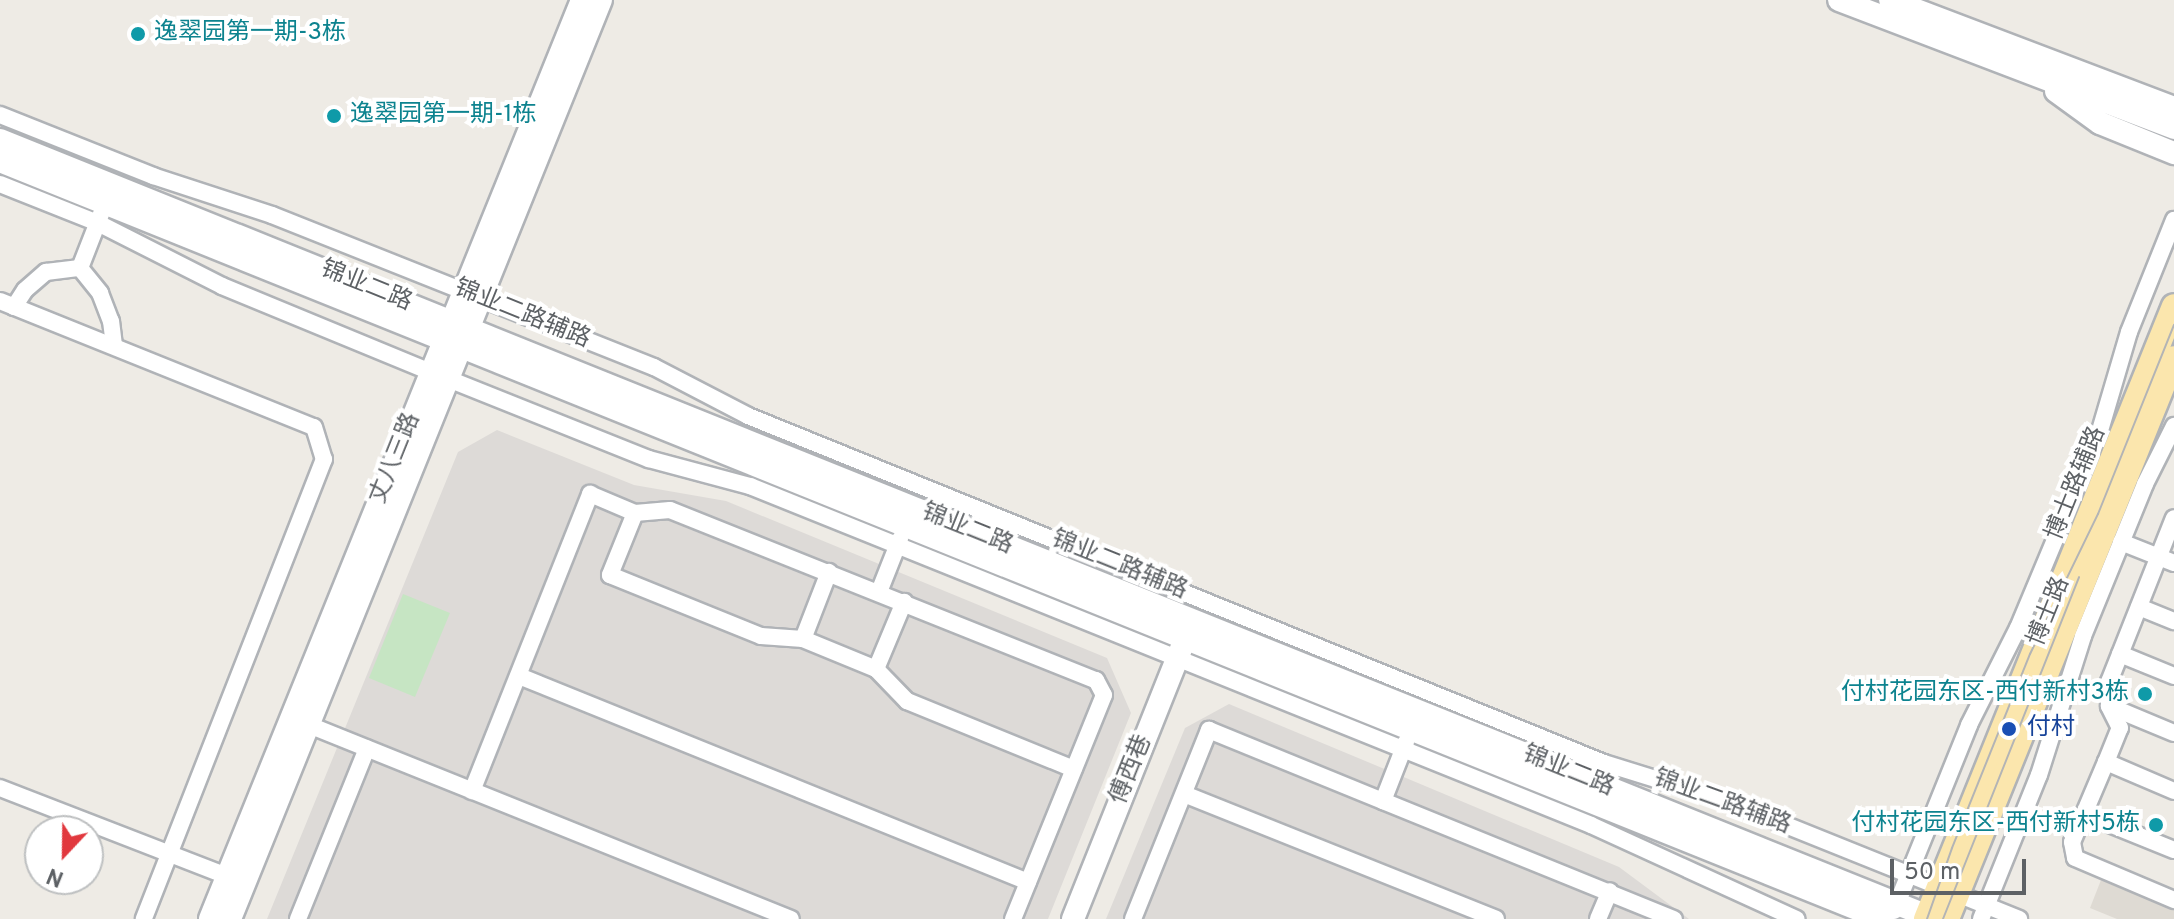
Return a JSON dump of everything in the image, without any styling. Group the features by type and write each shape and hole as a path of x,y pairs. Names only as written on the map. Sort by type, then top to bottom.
{"main road":[{"name":"博士路","path":"1948,891 2174,306"},
{"name":"博士路","path":"1934,918 2174,358"}],"street":[{"name":"丈八三路","path":"472,294 582,0"},
{"name":"丈八三路","path":"210,919 236,880 472,294 601,0"},
{"path":"1839,0 2174,128"},
{"path":"1890,0 2174,108"},
{"path":"2033,74 2100,123 2174,153"},
{"name":"锦业二路辅路","path":"0,115 472,294 654,367 748,416 1604,763 1726,801 1948,891 1984,912 2019,919"},
{"name":"锦业二路","path":"0,140 105,204"},
{"name":"锦业二路","path":"0,161 105,204 456,333 909,516 1185,639 1411,730 1890,914 1934,918"},
{"path":"0,184 105,204 222,286 649,459 750,486 897,546 1185,639"},
{"path":"80,268 105,204"},
{"name":"博士路辅路","path":"1890,914 1969,725 2018,628 2099,434 2129,332 2174,220"},
{"path":"7,304 46,272 80,268"},
{"path":"80,268 100,293 111,321 114,345"},
{"path":"7,304 314,427 324,459 144,919"},
{"path":"1984,912 2039,775 2083,636 2121,542 2174,426"},
{"path":"472,791 590,494 635,513 670,510 1096,680 1104,695 1013,919"},
{"path":"635,513 610,575 761,636 803,639 876,669 907,701 1074,769"},
{"path":"879,592 909,516"},
{"path":"2174,518 2166,560 2139,607 2109,682 2109,706 2120,728 2072,842 2075,858 2174,900"},
{"path":"2121,542 2166,560"},
{"path":"803,639 829,572"},
{"path":"876,669 904,602"},
{"path":"2139,607 2174,621"},
{"name":"傅西巷","path":"1073,919 1185,639"},
{"path":"2120,654 2174,676"},
{"path":"519,676 1028,882"},
{"path":"2109,706 2174,733"},
{"path":"300,721 791,919"},
{"path":"1133,919 1209,730 1674,919"},
{"path":"1383,801 1411,730 1591,825 1796,919"},
{"path":"298,919 367,748"},
{"path":"2106,762 2174,791"},
{"path":"0,788 236,880"},
{"path":"1184,794 1496,919"},
{"path":"2085,814 2174,850"},
{"name":"丈八三路","path":"230,919 236,880"},
{"path":"1598,919 1610,891"}],"shaded area":[{"path":"497,430 634,485 726,501 1107,658 1131,713 1048,919 267,919 458,452"},
{"path":"1229,704 1619,867 1689,919 1106,919 1185,728"},
{"path":"2101,880 2174,910 2174,919 2117,919 2090,908"}],"green space":[{"path":"403,594 450,613 415,697 369,678"}],"tram line":[{"path":"1927,919 1952,848 2030,654 2098,514 2174,325"},
{"path":"1943,919 2079,577"}],"place":[{"name":"逸翠园第一期-3栋","path":"138,34"},
{"name":"逸翠园第一期-1栋","path":"334,116"},
{"name":"付村花园东区-西付新村3栋","path":"2145,694"},
{"name":"付村","path":"2009,729"},
{"name":"付村花园东区-西付新村5栋","path":"2156,825"}]}
